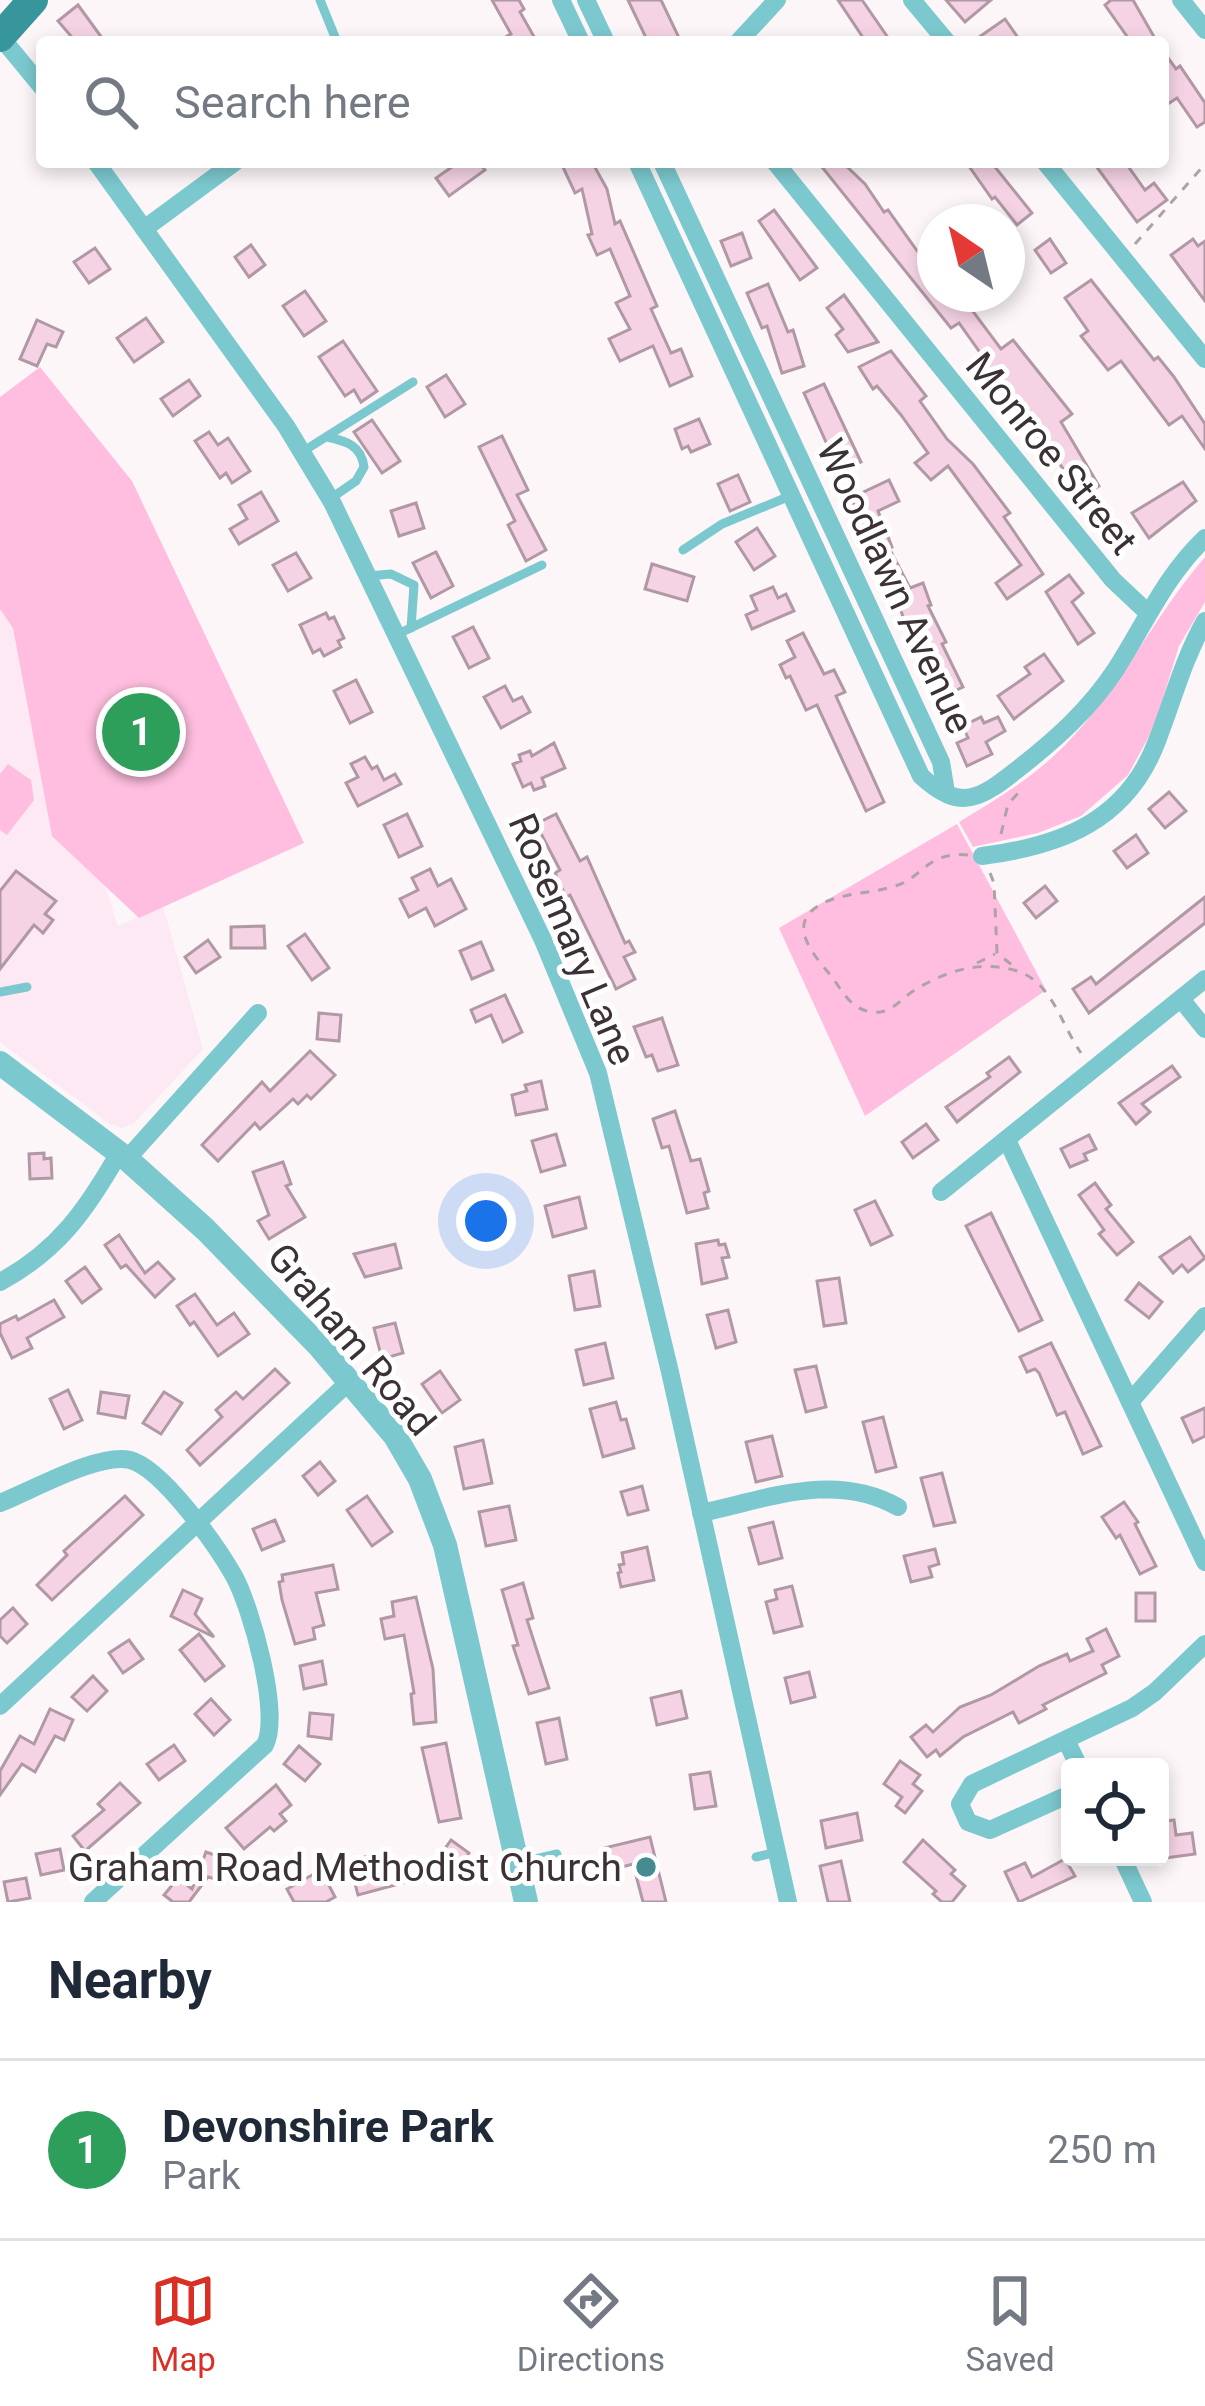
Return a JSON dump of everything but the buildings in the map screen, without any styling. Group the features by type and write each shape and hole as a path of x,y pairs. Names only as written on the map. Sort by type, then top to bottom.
{"main road":[{"path":"0,36 32,0"}],"street":[{"path":"561,0 577,36"},
{"path":"586,0 603,36"},
{"path":"744,36 777,0"},
{"path":"912,0 941,36"},
{"path":"1181,0 1205,30"},
{"path":"0,36 36,80"},
{"name":"Rosemary Lane","path":"100,168 214,323 331,499 368,576 404,632 598,1073 701,1513 761,1818 776,1852 779,1891"},
{"path":"144,229 227,168"},
{"name":"Woodlawn Avenue","path":"640,168 921,776 946,793"},
{"name":"Woodlawn Avenue","path":"665,168 941,761 946,793"},
{"name":"Monroe Street","path":"780,168 1099,563 1148,613"},
{"path":"1050,168 1205,358"},
{"path":"766,441 788,432"},
{"path":"946,793 963,799 986,794 1071,725 1116,670 1172,574 1205,538"},
{"path":"982,856 1029,850 1069,836 1120,802 1151,756 1176,679 1205,621"},
{"path":"941,1192 1205,979"},
{"path":"1180,999 1205,1029"},
{"path":"0,1282 41,1257 74,1226 123,1156 258,1012"},
{"name":"Graham Road","path":"0,1063 123,1156 250,1273 395,1436 433,1508 445,1545 525,1902"},
{"path":"1007,1140 1205,1562"},
{"path":"1130,1402 1205,1316"},
{"path":"0,1706 350,1382"},
{"path":"0,1503 119,1458 134,1461 153,1474 196,1523 242,1595 271,1709 269,1736 260,1750 93,1902"},
{"path":"701,1513 822,1487 863,1491 898,1507"},
{"path":"1061,1798 990,1830 968,1822 960,1804 972,1784 1132,1708 1205,1644"},
{"path":"1066,1741 1074,1758"},
{"path":"1125,1866 1143,1902"}],"lane":[{"path":"320,0 335,36"},
{"path":"302,452 413,382"},
{"path":"327,437 356,447 364,467 356,481 331,499"},
{"path":"683,550 722,524 791,495"},
{"path":"404,632 542,565"},
{"path":"368,576 391,574 414,585 404,632"},
{"path":"0,992 27,987"},
{"path":"756,1857 776,1852"},
{"path":"518,1864 557,1853"}],"path":[{"path":"1123,258 1205,164"},
{"path":"1001,822 1008,805"},
{"path":"997,951 919,988 888,1012 874,1013 850,1003 810,951 803,925 816,907 836,898 898,886 921,866 952,854 982,856 994,883 997,951 1051,997 1093,1069"},
{"path":"973,964 1018,970"}],"shaded area":[{"path":"40,367 132,481 304,843 139,918 52,836 13,628 0,609 0,397"},
{"path":"1205,557 1205,602 1179,646 1154,727 1128,775 1081,816 1038,833 973,847 959,822 1028,777 1065,745 1103,700"},
{"path":"0,566 118,926 163,906 203,1049 133,1124 122,1128 110,1124 0,1042"},
{"path":"8,764 31,780 34,800 7,835 0,830 0,774"},
{"path":"957,824 1046,990 865,1116 779,928"}],"place":[{"name":"Devonshire Park","path":"141,732"},
{"name":"Graham Road Methodist Church","path":"646,1867"}]}
